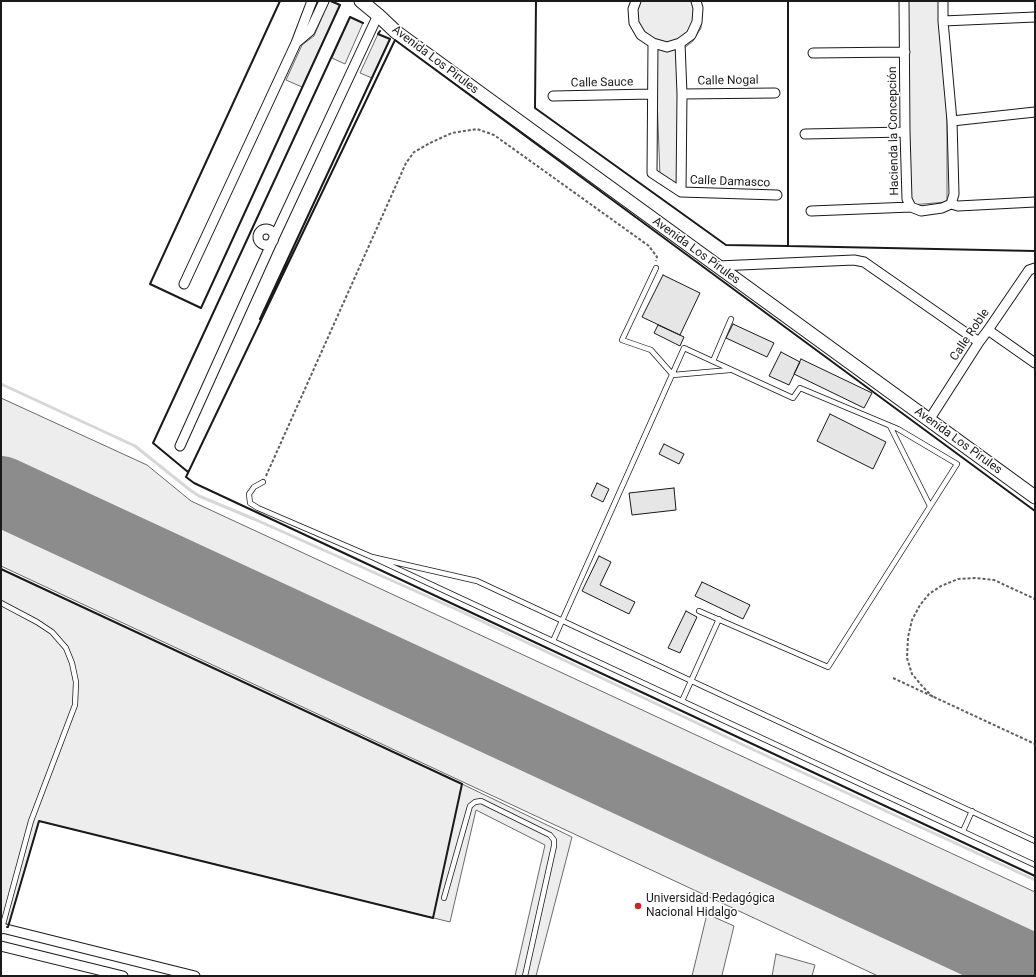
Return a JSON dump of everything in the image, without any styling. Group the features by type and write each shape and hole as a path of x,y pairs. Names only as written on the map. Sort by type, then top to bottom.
{"street":[{"path":"184,284 296,43 312,1"},
{"path":"296,43 310,31 324,1"},
{"name":"Avenida Los Pirules","path":"361,1 396,32 1035,497"},
{"path":"636,1 633,9 634,23 641,35 653,43 667,47 680,43 691,35 697,22 698,8 696,1"},
{"name":"Hacienda la Concepción","path":"904,1 907,199 911,207 921,211 942,208 951,204 958,206 1035,202"},
{"path":"943,1 943,21 952,121 954,194 951,204"},
{"path":"180,446 273,240 378,15"},
{"path":"943,21 1035,17"},
{"path":"653,43 652,173 682,192"},
{"path":"680,43 682,94 682,192"},
{"path":"813,53 905,52"},
{"name":"Calle Nogal","path":"682,94 775,93"},
{"name":"Calle Sauce","path":"553,96 652,94"},
{"path":"952,121 1035,112"},
{"path":"805,134 905,132"},
{"name":"Calle Damasco","path":"682,192 777,195"},
{"path":"811,211 911,207"},
{"path":"270,230 274,234 272,243 266,245 263,244 260,242 259,238 262,231 266,229 276,230 280,226"},
{"path":"718,266 854,260 864,262 979,342"},
{"name":"Calle Roble","path":"929,420 979,342 1029,270 1035,268"},
{"path":"988,330 1035,363"},
{"path":"2,928 195,976"},
{"path":"1,946 123,976"}],"lane":[{"path":"656,268 622,340 651,350 673,375"},
{"path":"713,361 731,318"},
{"path":"553,641 684,348 793,398 800,388 898,429 957,464 828,667 699,611"},
{"path":"673,375 732,370"},
{"path":"890,426 930,506"},
{"path":"263,482 254,487 249,494 250,503 258,508 372,557 1035,865"},
{"path":"372,557 477,581 1035,841"},
{"path":"1,603 37,622 52,632 66,648 72,663 76,682 75,705 31,821 2,928"},
{"path":"682,701 719,619"},
{"path":"444,898 470,806 475,802 481,801 550,835 554,840 554,846 525,976"},
{"path":"962,831 972,811"}],"path":[{"path":"263,482 406,163 414,152 432,142 452,133 477,129 494,135 648,246 657,257 656,268"},
{"path":"933,697 922,687 912,674 907,658 908,637 912,620 920,605 929,594 941,586 958,579 975,578 994,580 1035,599"},
{"path":"893,678 1035,744"}],"shaded area":[{"path":"329,1 340,5 302,87 286,80 302,45 314,36"},
{"path":"638,1 697,1 702,13 701,28 693,41 683,49 679,189 660,176 654,50 642,41 635,28"},
{"path":"906,1 942,1 947,113 947,202 911,205"},
{"path":"350,17 363,23 345,64 332,58"},
{"path":"378,34 390,39 372,78 360,73"},
{"path":"1,398 147,465 191,501 1035,892 1035,948 1,468"},
{"path":"1,514 1000,976 878,976 1,566"},
{"path":"1,569 462,784 572,837 536,976 515,976 545,845 476,810 450,922 39,821 8,927 1,925"},
{"path":"707,914 734,926 722,975 724,976 692,976"},
{"path":"776,954 815,965 812,976 772,976"}],"building":[{"path":"663,275 700,293 680,335 642,317"},
{"path":"733,324 774,343 767,357 726,338"},
{"path":"658,325 684,337 680,346 654,333"},
{"path":"781,352 800,362 789,385 769,376"},
{"path":"801,359 872,393 864,408 794,374"},
{"path":"830,414 886,442 873,469 817,441"},
{"path":"664,444 684,454 679,464 659,454"},
{"path":"597,483 609,489 603,502 591,496"},
{"path":"674,488 676,510 632,515 629,493"},
{"path":"599,556 611,562 600,585 635,602 629,614 582,591"},
{"path":"702,582 750,605 743,619 695,596"},
{"path":"686,611 697,617 680,653 668,648"}],"waterway":[{"path":"1,384 135,446 199,496 458,610 754,750 1035,880"}],"runway":[{"path":"1,491 1035,970"}],"wall":[{"path":"280,1 150,284 201,308 340,5 331,1"},
{"path":"536,1 535,108 726,245 788,246"},
{"path":"788,1 788,246 1035,251"},
{"path":"188,471 153,443 350,17 363,23"},
{"path":"260,319 390,39 378,34 380,31"},
{"path":"1035,511 395,40 186,477 194,483 1035,876"},
{"path":"1,569 462,784 433,918 39,821 7,927"}],"place":[{"name":"Universidad Pedagógica Nacional Hidalgo","path":"638,906"}]}
